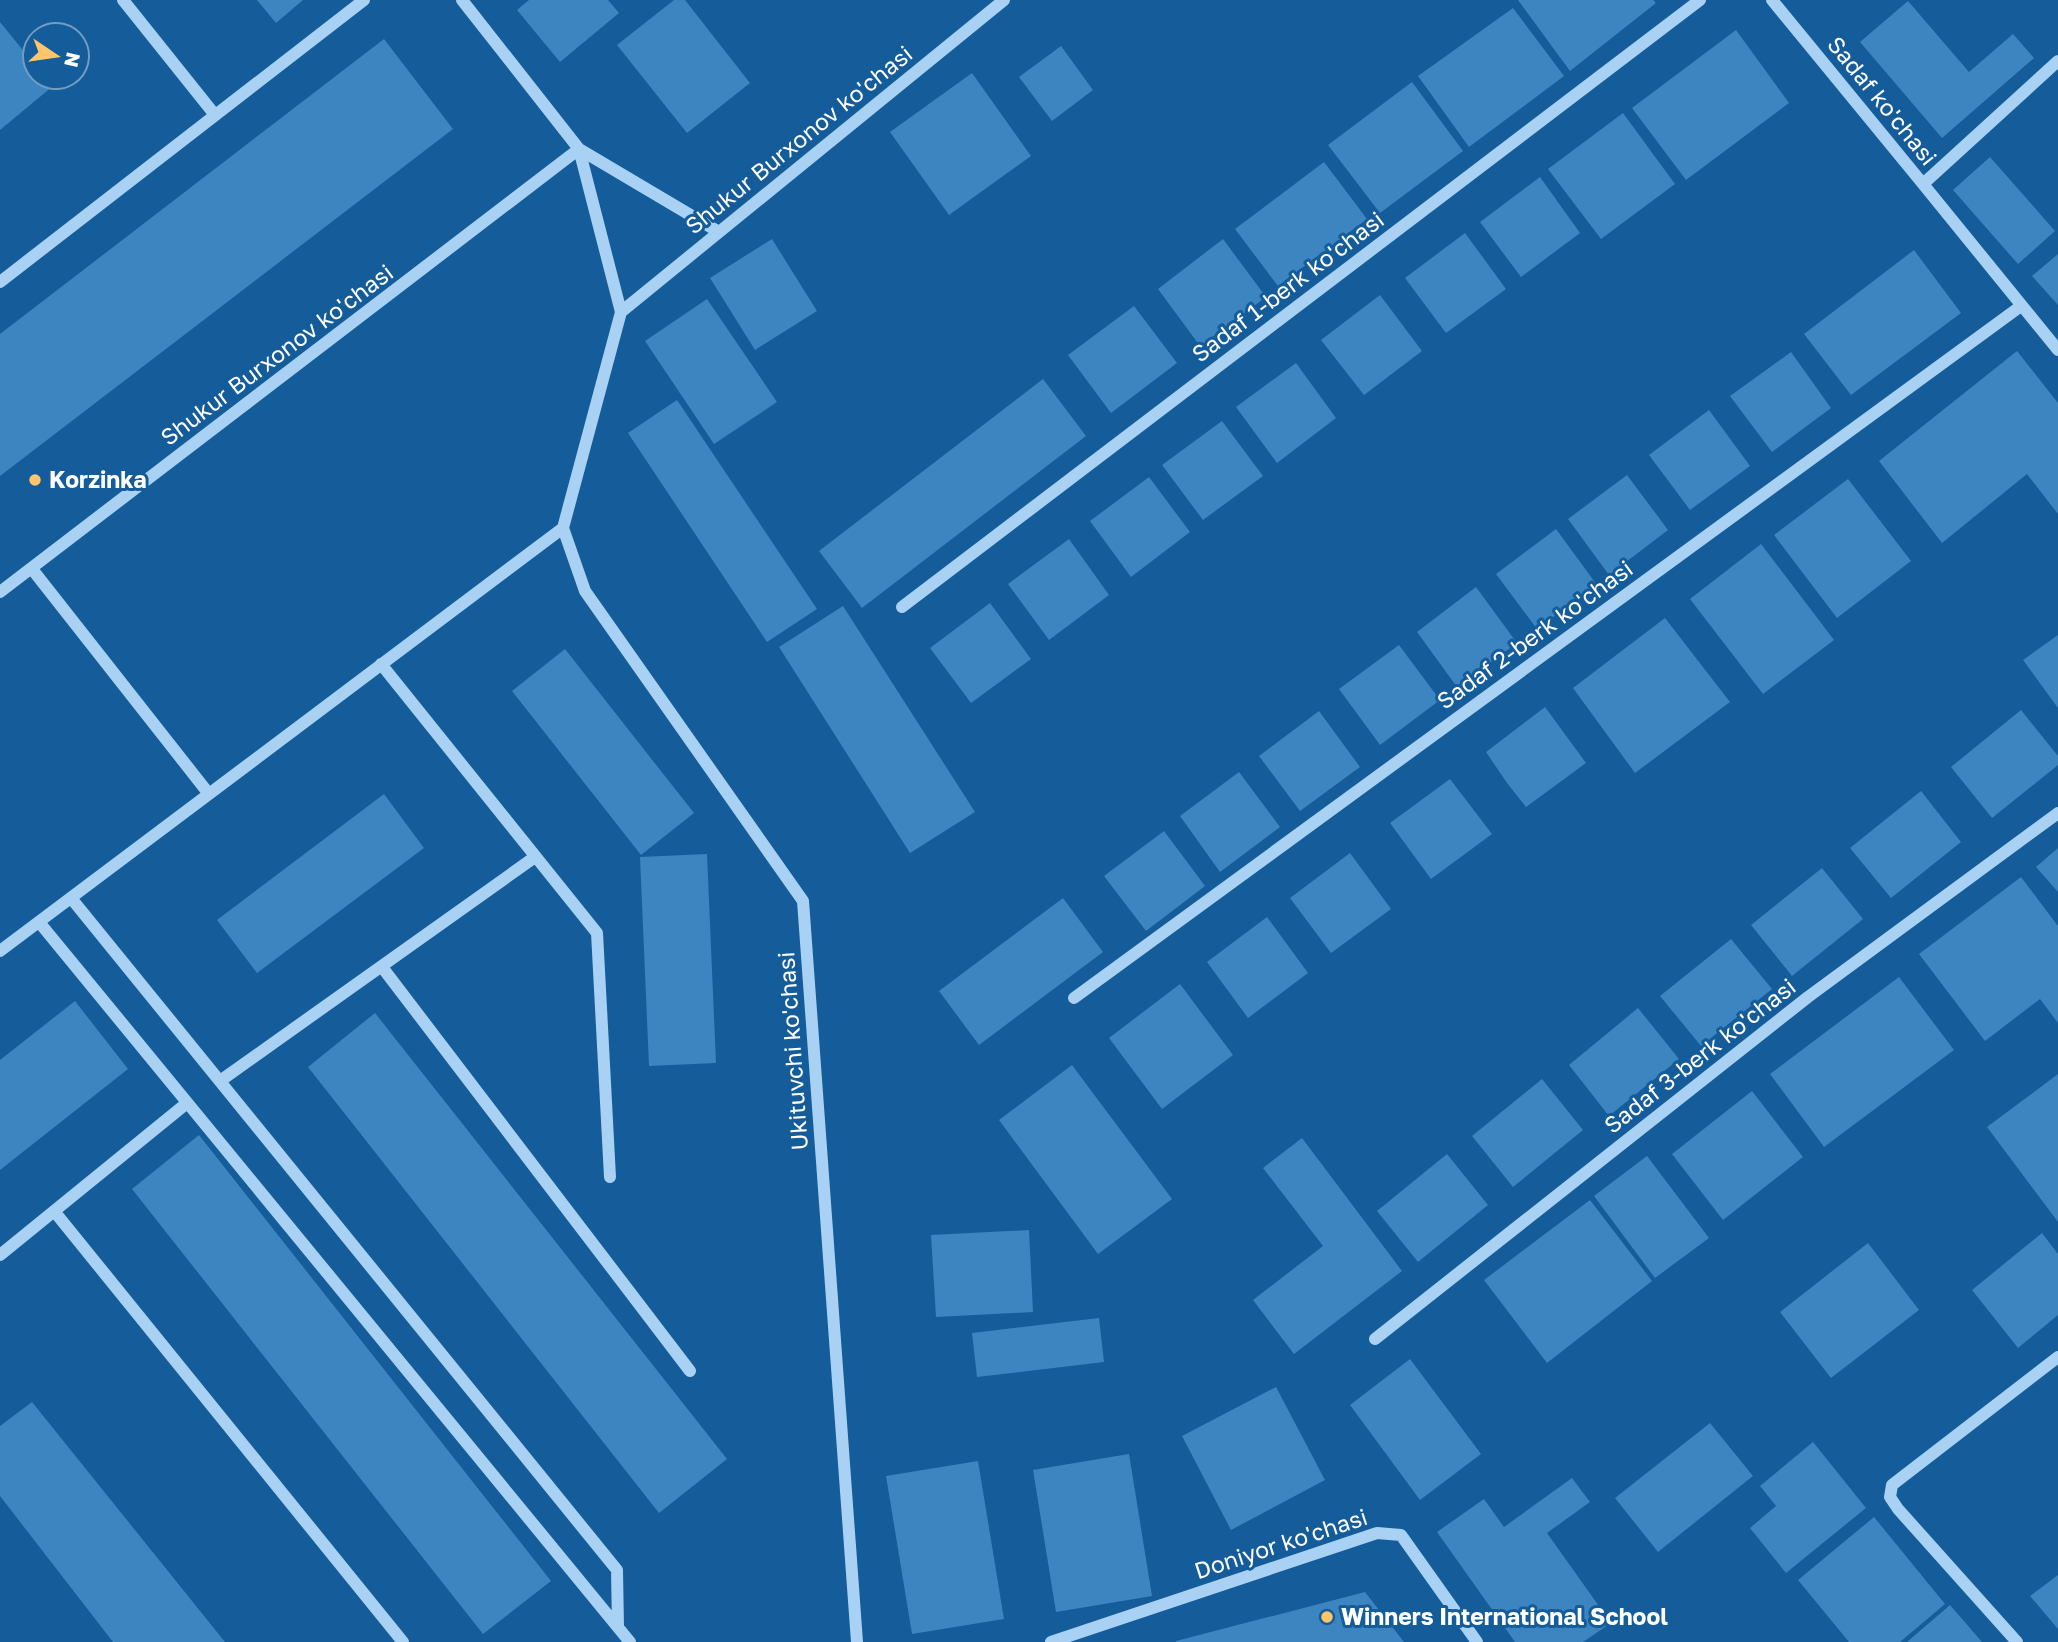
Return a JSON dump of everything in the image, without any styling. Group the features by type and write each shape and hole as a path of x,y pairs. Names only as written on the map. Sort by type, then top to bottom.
{"street":[{"path":"123,0 215,115"},
{"path":"0,282 364,0"},
{"path":"462,0 579,149 719,232"},
{"name":"Shukur Burxonov ko'chasi","path":"621,312 1004,0"},
{"name":"Sadaf 1-berk ko'chasi","path":"902,607 1700,0"},
{"name":"Sadaf ko'chasi","path":"1772,0 1923,184 2058,61"},
{"path":"0,951 563,528 621,312 579,149"},
{"name":"Shukur Burxonov ko'chasi","path":"0,592 579,149"},
{"path":"1923,184 2058,350"},
{"name":"Sadaf 2-berk ko'chasi","path":"1074,998 2021,306"},
{"name":"Ukituvchi ko'chasi","path":"563,528 585,591 803,901 857,1642"},
{"path":"32,569 209,794"},
{"path":"380,664 597,933 610,1177"},
{"name":"Sadaf 3-berk ko'chasi","path":"1375,1339 1808,997 2058,813"},
{"path":"220,1081 535,857"},
{"path":"71,898 617,1570 618,1627"},
{"path":"39,922 630,1642"},
{"path":"382,967 690,1371"},
{"path":"0,1255 187,1103"},
{"path":"54,1211 403,1642"},
{"path":"2017,1642 1890,1497 1892,1485 2058,1357"},
{"name":"Doniyor ko'chasi","path":"1051,1642 1377,1533 1401,1535 1477,1642"}],"building":[{"path":"257,0 303,0 276,23"},
{"path":"529,0 608,0 619,13 560,62 517,10"},
{"path":"674,0 685,0 750,83 687,133 617,45"},
{"path":"1518,0 1653,0 1656,3 1570,71"},
{"path":"1908,1 1969,72 2013,34 2034,58 1942,138 1860,42"},
{"path":"1513,8 1564,76 1469,147 1418,76"},
{"path":"0,22 21,48 21,91 47,91 0,130"},
{"path":"1736,30 1789,103 1686,180 1632,108"},
{"path":"384,39 453,129 0,476 0,334"},
{"path":"1061,46 1093,90 1052,121 1019,77"},
{"path":"972,73 1031,156 949,215 890,132"},
{"path":"1412,82 1463,151 1380,213 1328,145"},
{"path":"1623,113 1675,184 1601,239 1548,169"},
{"path":"1990,157 2055,231 2018,264 1953,190"},
{"path":"1324,162 1367,219 1278,286 1235,229"},
{"path":"1540,177 1580,233 1521,277 1480,222"},
{"path":"1465,233 1506,289 1446,333 1405,278"},
{"path":"772,239 817,311 755,350 710,278"},
{"path":"1223,239 1266,297 1200,346 1158,289"},
{"path":"1914,250 1961,313 1851,395 1804,334"},
{"path":"2058,254 2058,305 2032,276"},
{"path":"1380,295 1422,351 1364,395 1321,340"},
{"path":"707,299 777,402 714,444 645,341"},
{"path":"1134,306 1177,363 1111,413 1068,355"},
{"path":"2017,351 2058,403 2058,514 2027,474 1942,543 1879,461"},
{"path":"1791,352 1831,408 1772,452 1730,396"},
{"path":"1296,363 1336,418 1277,463 1236,407"},
{"path":"1043,379 1086,436 862,608 819,551"},
{"path":"677,400 817,609 767,642 628,433"},
{"path":"1709,410 1750,466 1690,510 1649,455"},
{"path":"1222,421 1263,476 1203,520 1162,465"},
{"path":"1627,475 1668,530 1609,575 1568,519"},
{"path":"1149,477 1190,532 1131,577 1090,521"},
{"path":"1848,479 1911,561 1837,618 1774,535"},
{"path":"1556,529 1597,585 1537,629 1496,574"},
{"path":"1069,539 1109,595 1049,640 1008,584"},
{"path":"1761,544 1834,640 1763,694 1690,599"},
{"path":"1476,587 1517,643 1457,687 1417,632"},
{"path":"990,603 1031,659 971,703 930,648"},
{"path":"843,606 975,812 910,853 779,647"},
{"path":"1665,618 1730,702 1635,773 1573,688"},
{"path":"2058,635 2058,708 2023,660"},
{"path":"1399,645 1440,700 1380,745 1339,689"},
{"path":"565,649 694,813 641,855 512,691"},
{"path":"1545,707 1586,763 1526,807 1486,752"},
{"path":"2021,710 2058,756 2058,765 1992,818 1951,767"},
{"path":"1319,711 1360,767 1300,811 1259,756"},
{"path":"1239,772 1280,827 1220,872 1180,816"},
{"path":"1450,779 1492,834 1431,879 1390,823"},
{"path":"1921,791 1961,842 1891,898 1850,848"},
{"path":"384,794 424,848 257,973 217,920"},
{"path":"1164,831 1205,886 1146,931 1104,876"},
{"path":"2058,848 2058,892 2036,867"},
{"path":"1350,853 1391,909 1331,953 1290,898"},
{"path":"707,854 716,1063 649,1066 640,857"},
{"path":"1822,868 1863,919 1792,976 1751,925"},
{"path":"2021,877 2058,926 2058,1023 2040,999 1985,1041 1919,954"},
{"path":"1063,898 1103,952 979,1045 939,991"},
{"path":"1267,917 1308,973 1248,1018 1207,962"},
{"path":"1731,939 1772,989 1701,1046 1660,996"},
{"path":"1899,977 1954,1050 1824,1147 1770,1074"},
{"path":"1180,984 1233,1055 1162,1109 1109,1038"},
{"path":"75,1001 128,1069 0,1170 0,1060"},
{"path":"1638,1008 1679,1059 1609,1116 1569,1065"},
{"path":"375,1013 727,1459 659,1513 308,1067"},
{"path":"1072,1065 1172,1199 1098,1254 999,1120"},
{"path":"2058,1074 2058,1222 1987,1127"},
{"path":"1542,1079 1583,1130 1513,1187 1472,1136"},
{"path":"1752,1091 1803,1157 1723,1220 1672,1154"},
{"path":"199,1135 551,1581 483,1634 132,1189"},
{"path":"1302,1138 1402,1271 1294,1354 1253,1300 1323,1246 1263,1168"},
{"path":"1447,1154 1488,1205 1418,1262 1377,1211"},
{"path":"1647,1156 1709,1238 1655,1278 1594,1196"},
{"path":"1590,1200 1652,1281 1547,1363 1484,1280"},
{"path":"1029,1230 1033,1312 936,1317 931,1235"},
{"path":"2042,1233 2058,1254 2058,1315 2018,1348 1972,1290"},
{"path":"1868,1243 1919,1310 1831,1378 1780,1312"},
{"path":"1099,1318 1104,1362 977,1377 972,1333"},
{"path":"1410,1359 1481,1454 1420,1500 1350,1405"},
{"path":"1276,1387 1325,1480 1231,1530 1182,1436"},
{"path":"32,1402 225,1642 113,1642 0,1496 0,1426"},
{"path":"1710,1423 1753,1476 1658,1552 1615,1498"},
{"path":"1813,1442 1866,1508 1786,1573 1750,1528 1776,1506 1760,1486"},
{"path":"1129,1454 1152,1596 1056,1612 1033,1470"},
{"path":"978,1461 1004,1619 912,1634 886,1476"},
{"path":"1572,1478 1590,1502 1547,1533 1611,1623 1583,1642 1515,1642 1437,1532 1484,1499 1504,1527"},
{"path":"1874,1517 1945,1604 1900,1642 1849,1642 1798,1580"},
{"path":"2058,1575 2058,1629 2030,1596"},
{"name":"Winners International School","path":"1365,1592 1404,1642 1176,1642 1176,1641"},
{"path":"1950,1605 1982,1642 1907,1642"}],"place":[{"name":"Korzinka","path":"35,480"},
{"name":"Winners International School","path":"1327,1617"}]}
